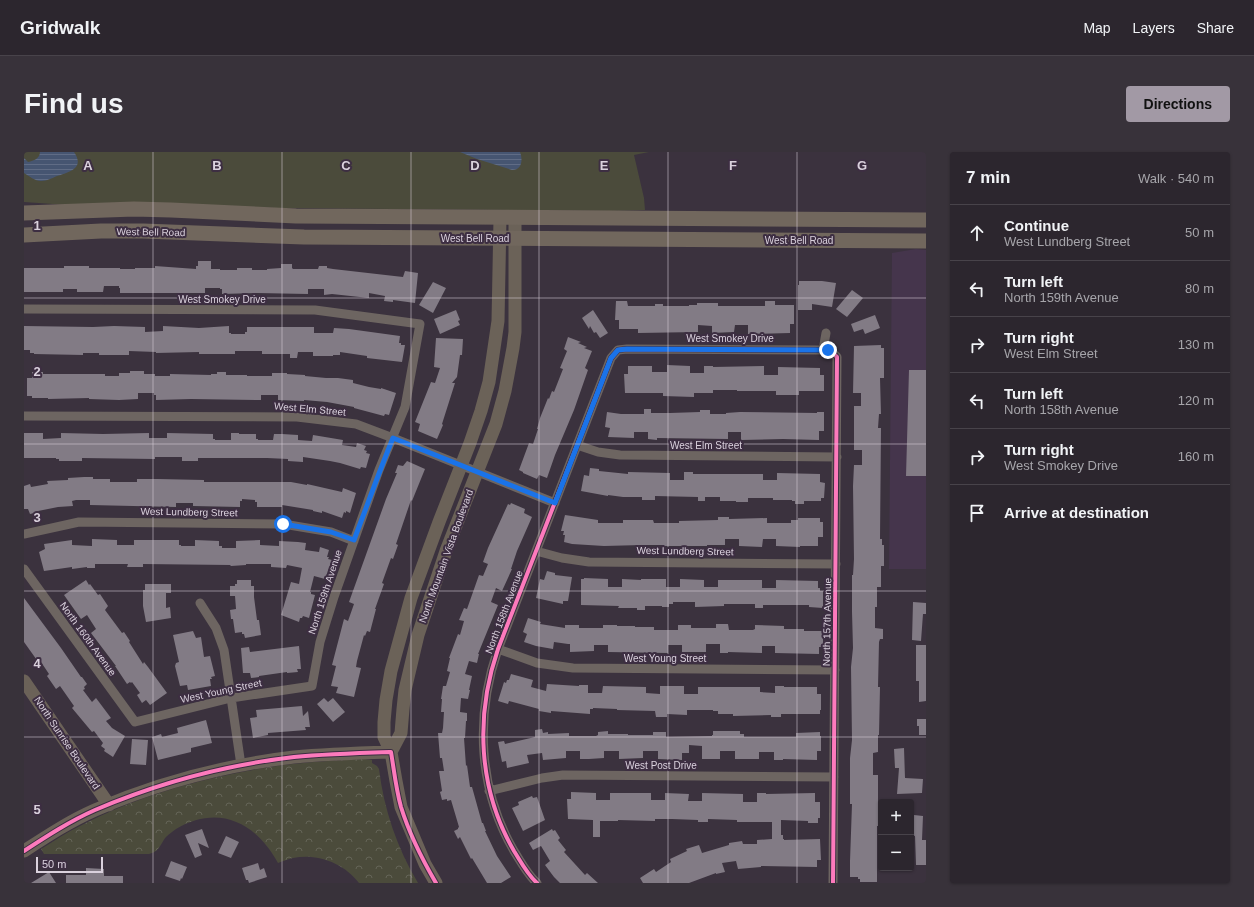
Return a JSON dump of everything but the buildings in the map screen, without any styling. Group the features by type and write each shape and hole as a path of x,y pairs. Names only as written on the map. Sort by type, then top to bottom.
{"main road":[{"name":"West Bell Road","path":"24,213 134,209 296,216 926,220"},
{"name":"West Bell Road","path":"24,235 143,231 282,237 926,241"}],"street":[{"name":"North Mountain Vista Boulevard","path":"436,883 424,864 401,807 391,752 384,737 386,700 391,671 400,636 414,592 438,522 481,411 492,367 498,321 500,218"},
{"name":"North Mountain Vista Boulevard","path":"391,752 402,733 403,709 406,690 418,635 446,551 496,424 505,391 513,348 515,319 515,218"},
{"name":"West Smokey Drive","path":"24,309 315,310 420,324"},
{"name":"North 159th Avenue","path":"312,686 320,642 354,540 379,470 405,407 420,324"},
{"path":"823,350 826,333"},
{"name":"West Smokey Drive","path":"618,350 823,350"},
{"name":"North 158th Avenue","path":"537,883 529,876 508,840 489,791 483,751 484,716 488,682 498,649 611,358 618,350"},
{"name":"North 157th Avenue","path":"823,350 828,350 835,354 837,360 833,883"},
{"name":"West Elm Street","path":"24,416 297,417 356,424 555,503"},
{"name":"West Elm Street","path":"577,445 598,452 620,455 837,457"},
{"name":"West Lundberg Street","path":"24,534 79,522 283,524 331,532 354,540"},
{"name":"West Lundberg Street","path":"536,552 589,562 836,564"},
{"name":"North 160th Avenue","path":"24,569 135,722"},
{"path":"200,603 216,628 224,650 241,765"},
{"name":"West Young Street","path":"498,649 537,663 573,668 835,670"},
{"name":"North Sunrise Boulevard","path":"24,680 109,805"},
{"name":"West Young Street","path":"135,722 231,698 312,686"},
{"path":"24,851 55,831 94,811 127,797 186,778 241,765 295,757 391,752"},
{"name":"West Post Drive","path":"489,791 542,778 563,775 834,777"}],"shaded area":[{"path":"916,249 926,250 926,569 889,569 892,253"}],"green space":[{"path":"24,152 649,152 634,155 644,198 645,210 611,211 275,208 159,203 67,205 24,202"},
{"path":"364,759 372,760 372,763 379,769 384,799 392,828 410,870 418,883 359,883 346,870 320,858 293,858 278,863 259,837 234,821 221,818 207,818 192,822 176,829 166,837 157,850 149,854 44,854 41,849 70,831 126,805 149,796 197,782 282,765"}],"water":[{"path":"40,152 74,152 77,157 77,166 71,171 39,181 24,173 24,158 28,162 32,161 38,158"},
{"path":"460,152 520,152 521,164 515,170 512,170"}],"cycle path":[{"path":"537,883 527,872 514,851 502,827 493,803 487,778 484,752 483,726 486,700 498,649 611,358 618,350 627,349 823,350 832,352 837,357 833,883"},
{"path":"24,851 50,834 95,810 143,791 193,776 269,760 330,754 391,752 404,817 416,846 436,883"}],"route":[{"path":"283,524 331,532 354,540 379,470 393,438 555,503 611,358 618,350 828,350"}]}
